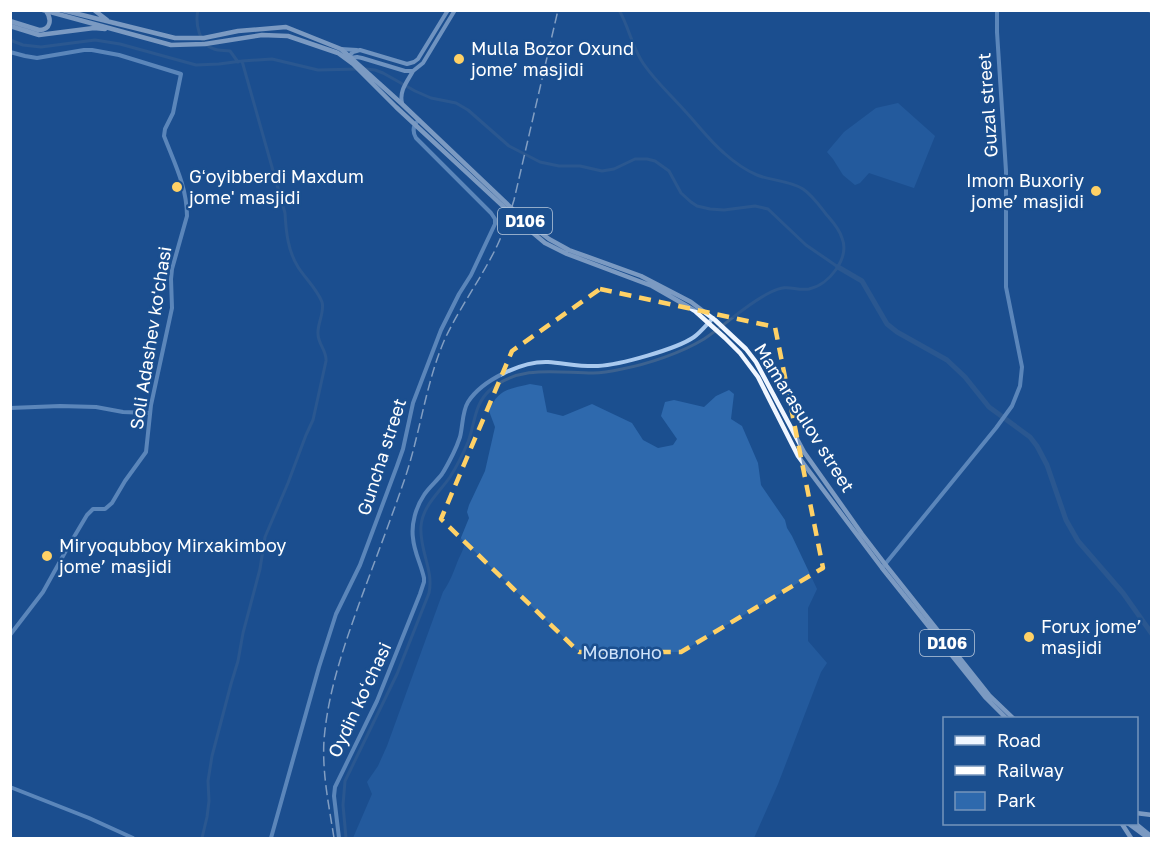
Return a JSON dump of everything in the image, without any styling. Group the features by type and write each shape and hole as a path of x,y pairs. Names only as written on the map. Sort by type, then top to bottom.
{"main road":[{"name":"D106","path":"62,10 171,45 202,44 262,35 288,36 352,60"},
{"path":"94,10 117,27"},
{"path":"341,49 360,50 407,64 414,62 448,10"},
{"path":"402,104 400,96 402,90 413,71 423,63 455,10"},
{"name":"D106","path":"45,11 175,38 204,38 237,31 286,27 341,49 367,75"},
{"path":"10,21 44,30 50,24 45,11"},
{"path":"10,26 39,35 117,27"},
{"path":"352,60 360,50"},
{"path":"352,60 362,58 405,71 413,71"},
{"name":"Mamarasulov street","path":"367,75 402,104 417,122"},
{"name":"Mamarasulov street","path":"367,75 396,107 417,122 524,220 549,239 569,250 655,282 691,302 712,321 730,333 756,362 804,452 883,566"},
{"name":"Mamarasulov street","path":"712,321 758,377 798,456 883,566"},
{"name":"D106","path":"883,566 986,698 1005,717"},
{"name":"D106","path":"883,566 989,695 1012,717"},
{"path":"1123,825 1131,838"},
{"path":"1131,825 1150,837"},
{"path":"1137,825 1150,837"},
{"path":"1150,837 1151,828"}],"street":[{"name":"Guzal street","path":"883,566 996,428 1009,410 1020,386 1022,367 1006,287 1006,171 997,44 997,10"},
{"name":"Soli Adashev ko'chasi","path":"10,52 37,58 92,50 181,74 173,113 164,136 187,200 187,216 172,269 172,308 149,413 148,444 143,457 109,507 95,508 87,515 43,592 10,635"},
{"name":"Guncha street","path":"271,838 336,614 360,565 390,485 403,449 413,403 441,330 495,224 491,213 416,138 413,129 417,122"},
{"name":"Oydin koʻchasi","path":"339,838 335,787 377,701 424,582 413,541 412,527 423,496 442,474 450,459 460,436 468,402 479,388 497,377 530,363 608,365 659,352 693,338 712,321"},
{"path":"10,408 96,407 123,412 149,413"},
{"path":"10,788 134,838"}],"highlighted area":[{"path":"600,289 775,327 823,568 681,652 579,652 441,519 512,351"}],"green space":[{"path":"898,103 935,136 914,188 869,173 855,185 843,175 827,152 844,132 876,108"},
{"name":"Мовлоно","path":"530,384 542,386 547,412 563,416 592,404 632,423 643,440 658,448 673,445 677,439 661,416 665,402 674,400 704,407 716,396 729,390 734,394 731,419 742,426 758,463 761,485 785,520 817,589 808,608 808,641 827,663 821,672 778,784 754,838 353,838 372,794 367,782 378,766 387,746 443,592 465,544 460,540 469,518 467,512 485,471 495,427 489,411 500,394"}],"waterway":[{"path":"198,10 199,33 205,43 216,50 230,51 238,62"},
{"path":"346,838 343,805 345,781 397,674 429,593 430,576 422,543 422,519 428,505 460,460 478,408 490,390 514,376 527,373 593,373 619,370 675,353 704,339 753,302 771,292 782,288 809,289 824,282 836,270 843,254 844,246 839,231 806,191 798,186 748,171 709,138 643,63 619,10"},
{"path":"10,40 23,45 41,47 95,40 120,44 196,65 272,59 318,70 359,69"},
{"path":"202,838 209,801 208,781 212,756 238,661 260,569 265,537 313,420 326,361 318,334 322,302 298,267 290,248 285,213 242,61"},
{"path":"366,69 383,73 431,98 456,103 468,110 509,146 540,162 602,171 614,169 635,159 655,161 669,171 681,193 697,206 724,210 755,206 768,209 806,245 838,267"},
{"path":"838,267 862,281 887,324 947,360 965,377 989,407 1030,437 1047,465 1066,520 1078,541 1123,593 1152,634"}],"railway":[{"path":"334,838 326,789 324,740 337,671 404,481 437,358 450,329 497,246 510,212 558,10"}],"place":[{"name":"Mulla Bozor Oxund jome’ masjidi","path":"459,59"},
{"name":"Gʻoyibberdi Maxdum jome' masjidi","path":"177,187"},
{"name":"Imom Buxoriy jome’ masjidi","path":"1096,191"},
{"name":"Miryoqubboy Mirxakimboy jome’ masjidi","path":"47,556"},
{"name":"Forux jome’ masjidi","path":"1029,637"}]}
